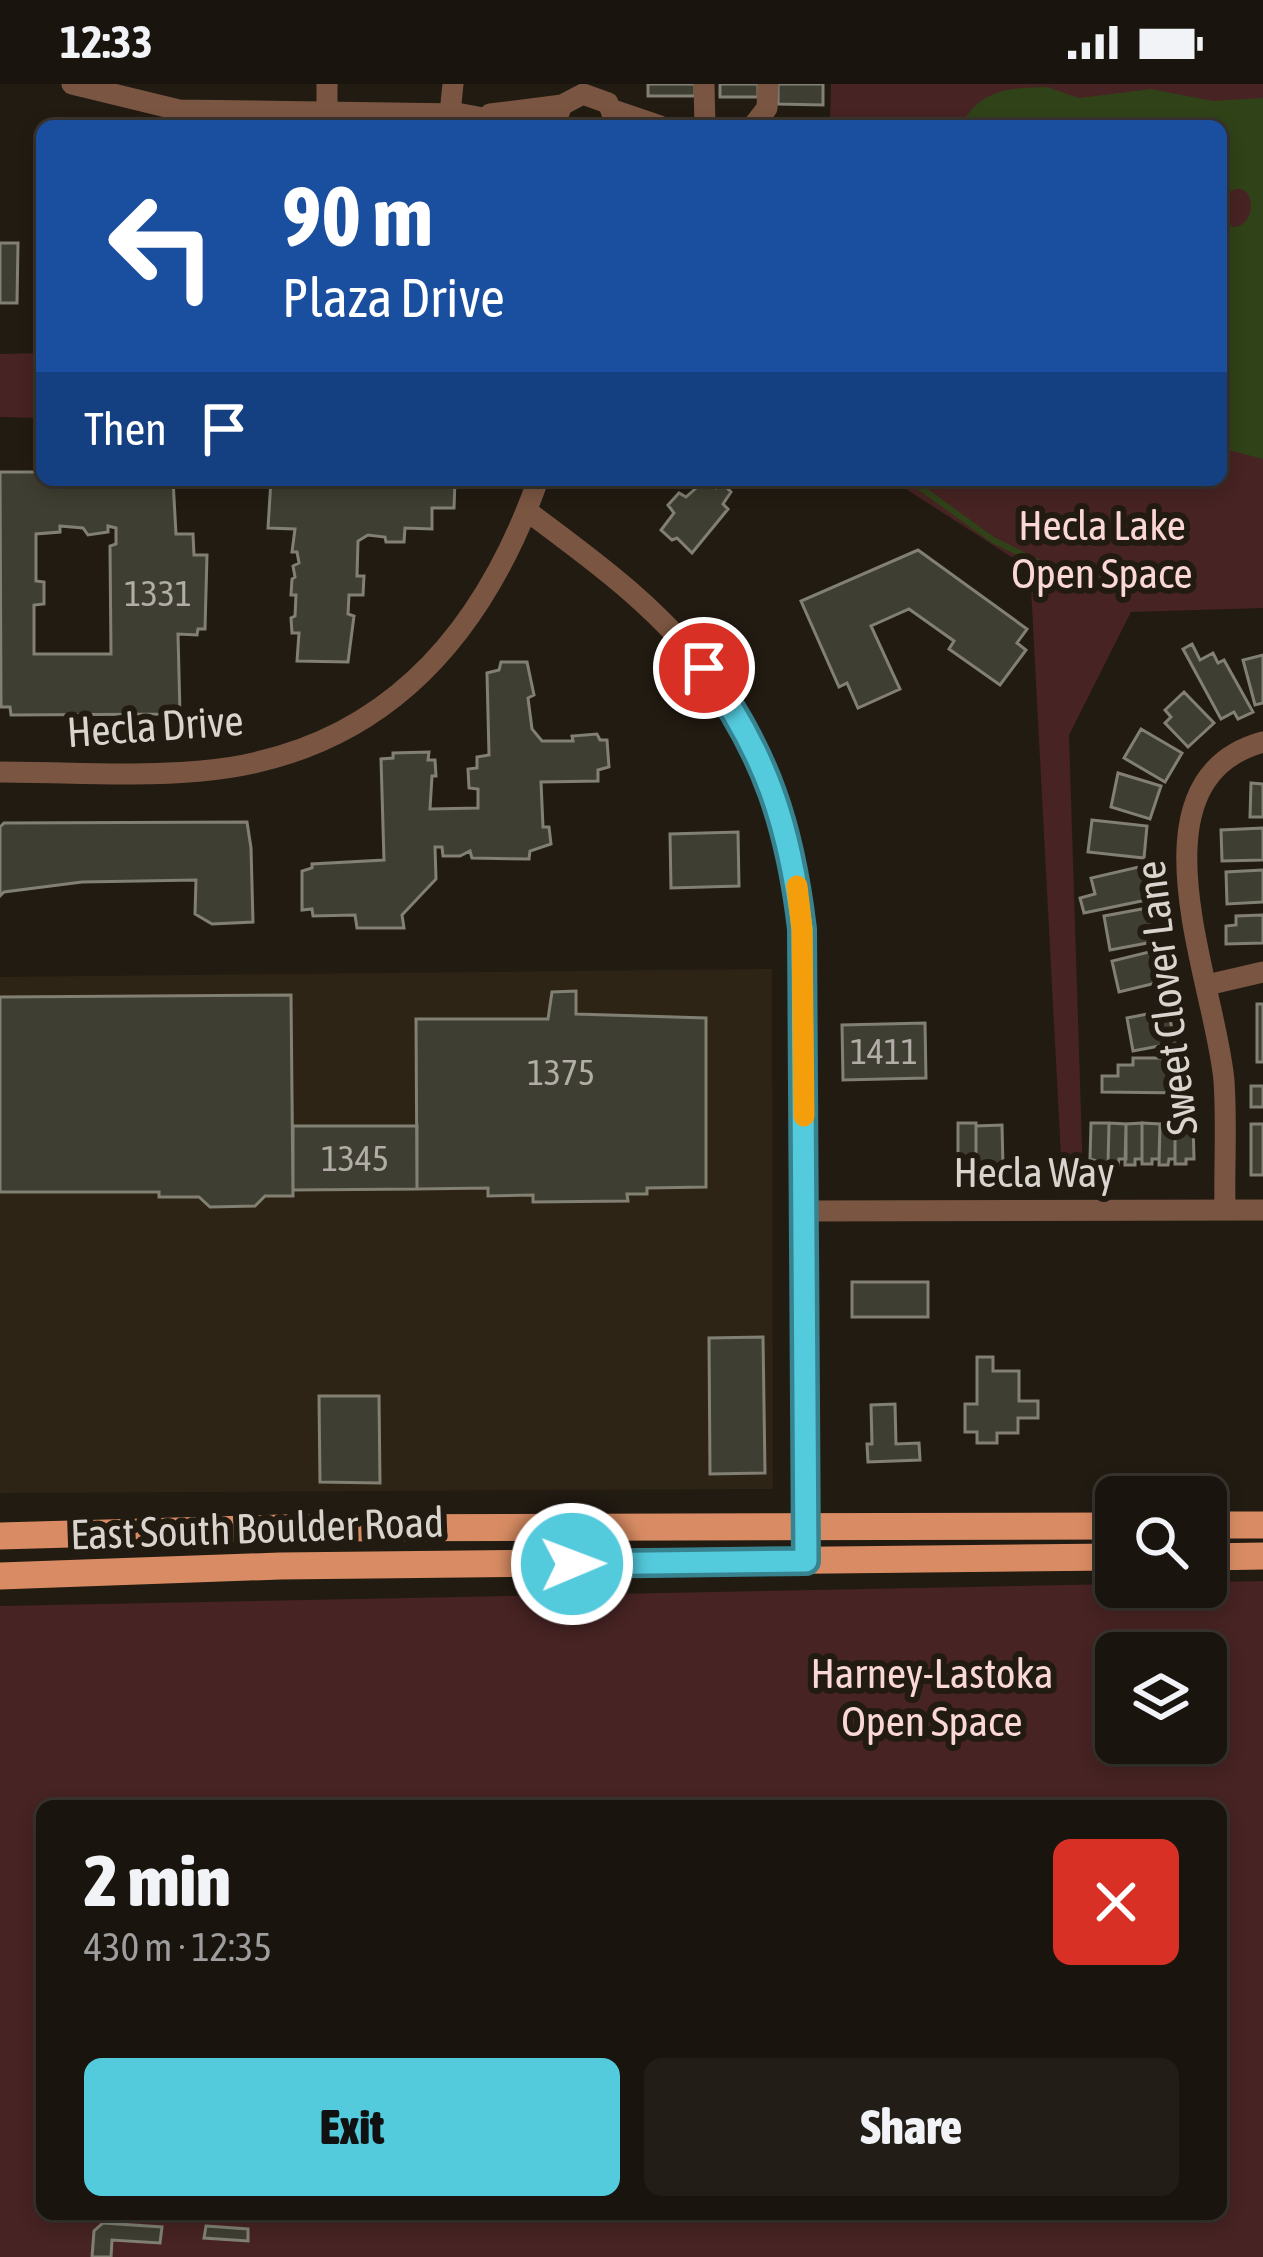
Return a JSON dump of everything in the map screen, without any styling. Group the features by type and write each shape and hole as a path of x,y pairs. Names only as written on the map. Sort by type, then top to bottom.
{"main road":[{"path":"1227,1526 1263,1525"},
{"name":"East South Boulder Road","path":"0,1536 282,1528 1095,1526"},
{"path":"1227,1557 1263,1556"},
{"name":"East South Boulder Road","path":"0,1576 280,1566 1095,1558"}],"street":[{"path":"72,84 179,118 327,112 464,117 563,104 583,94 646,120"},
{"path":"327,84 327,112"},
{"path":"453,84 464,117"},
{"path":"704,84 705,120"},
{"path":"758,120 767,108 768,84"},
{"name":"Hecla Drive","path":"0,772 201,771 254,762 342,733 391,703 437,662 502,568 536,486"},
{"path":"527,511 632,589 679,635 722,692 757,754 784,819 802,929 806,1561"},
{"name":"Sweet Clover Lane","path":"1225,1210 1224,1080 1185,862 1187,819 1208,775 1246,746 1263,742"},
{"path":"1207,986 1263,972"},
{"name":"Hecla Way","path":"805,1211 1263,1210"}],"shaded area":[{"path":"1047,87 1079,98 1151,89 1213,101 1263,98 1263,459 1227,450 1227,222 1233,227 1242,224 1251,209 1241,189 1227,194 1227,120 964,120 986,98 1020,88"},
{"path":"772,969 773,1489 0,1493 0,977"}],"green space":[{"name":"Hecla Lake Open Space","path":"831,84 1263,84 1263,608 1131,612 1069,735 1083,1176 1062,1176 1030,569 901,486 1227,486 1227,120 830,120"},
{"path":"36,353 36,418 0,417 0,354"},
{"name":"Harney-Lastoka Open Space","path":"1263,1581 1263,2257 0,2257 0,1606 1095,1584 1095,1608 1227,1608 1227,1582"}],"building":[{"path":"648,84 695,84 695,96 648,96"},
{"path":"720,84 758,84 758,97 720,97"},
{"path":"778,84 823,84 823,105 778,104"},
{"path":"0,243 18,243 17,303 0,303"},
{"path":"0,472 36,472 36,486 173,486 176,534 193,534 194,555 207,555 205,629 198,629 197,635 178,634 180,714 11,715 10,707 1,707","holes":["60,526 83,528 88,535 108,532 108,526 116,528 116,544 110,546 111,654 34,654 34,605 44,604 44,582 36,581 36,534 60,532"]},
{"path":"271,486 455,486 454,508 432,508 432,529 405,528 404,542 368,535 358,541 357,576 364,576 363,595 349,595 348,614 354,616 348,662 297,661 299,633 292,633 291,618 296,595 291,595 293,566 299,563 297,552 292,552 295,529 268,528"},
{"path":"698,486 725,486 731,492 723,504 728,509 692,553 661,530 674,513 668,505 679,493 686,497"},
{"path":"918,550 1027,629 1017,643 1026,650 1000,685 949,649 954,641 909,609 871,626 900,689 858,708 847,683 839,687 801,601"},
{"path":"1192,644 1200,660 1213,653 1218,663 1224,660 1253,712 1238,719 1234,712 1221,719 1183,649"},
{"path":"1263,655 1263,703 1255,705 1243,660"},
{"path":"501,662 527,662 534,695 528,698 532,729 542,741 573,741 572,736 597,734 600,740 607,740 609,767 598,770 598,781 541,782 543,827 549,827 551,844 530,851 529,859 472,858 470,851 443,856 442,847 435,847 436,879 402,915 404,928 357,928 355,915 313,916 312,909 302,910 302,871 312,864 384,860 381,759 393,758 393,753 429,752 436,776 432,776 430,809 478,808 478,789 469,788 468,769 477,768 477,757 489,755 487,673 499,670"},
{"path":"1184,692 1214,723 1188,747 1165,723 1171,717 1165,710"},
{"path":"1141,729 1182,753 1165,782 1124,758"},
{"path":"1118,773 1161,786 1150,819 1111,807"},
{"path":"1251,783 1263,784 1263,817 1250,817"},
{"path":"1092,820 1147,826 1144,858 1088,852"},
{"path":"247,822 253,922 212,924 195,914 196,880 82,882 0,896 0,827 4,823"},
{"path":"1263,828 1263,860 1222,861 1221,830"},
{"path":"738,832 739,886 671,888 670,834"},
{"path":"1143,866 1151,899 1084,913 1080,898 1095,894 1091,878"},
{"path":"1263,870 1263,902 1227,904 1226,872"},
{"path":"1147,908 1153,942 1110,950 1104,916"},
{"path":"1263,915 1263,943 1226,944 1226,926 1236,925 1236,916"},
{"path":"1161,949 1164,981 1119,992 1112,961"},
{"path":"576,991 576,1014 706,1018 706,1187 647,1188 647,1194 627,1194 628,1201 533,1202 533,1195 488,1196 488,1188 417,1189 416,1019 548,1019 552,992"},
{"path":"291,995 293,1196 265,1196 255,1206 210,1207 199,1197 159,1197 159,1192 0,1192 0,997"},
{"path":"1257,1004 1263,1004 1263,1062 1257,1062"},
{"path":"1168,1010 1175,1043 1133,1051 1127,1018"},
{"path":"925,1023 926,1078 843,1080 842,1025"},
{"path":"1133,1058 1185,1058 1185,1093 1102,1092 1102,1076 1118,1076 1118,1065 1133,1065"},
{"path":"1251,1086 1263,1086 1263,1107 1251,1107"},
{"path":"958,1123 976,1123 976,1159 958,1159"},
{"path":"1091,1123 1109,1123 1108,1165 1090,1159"},
{"path":"1109,1123 1126,1124 1126,1159 1119,1159 1118,1165 1108,1165"},
{"path":"1142,1123 1142,1159 1125,1165 1126,1124"},
{"path":"1142,1123 1160,1124 1159,1159 1152,1159 1152,1164 1142,1164"},
{"path":"1175,1123 1175,1159 1159,1165 1160,1124"},
{"path":"1175,1123 1193,1123 1194,1159 1186,1159 1186,1164 1175,1164"},
{"path":"1251,1124 1263,1124 1263,1175 1251,1175"},
{"path":"1002,1125 1003,1166 976,1166 976,1126"},
{"path":"293,1126 417,1126 417,1189 293,1190"},
{"path":"852,1282 928,1282 928,1317 852,1317"},
{"path":"763,1337 765,1473 710,1474 709,1338"},
{"path":"977,1357 993,1357 993,1371 1019,1371 1019,1401 1038,1401 1038,1418 1018,1418 1018,1433 997,1433 997,1443 977,1443 977,1432 965,1432 965,1404 977,1404"},
{"path":"319,1396 379,1396 380,1483 320,1482"},
{"path":"895,1404 896,1444 919,1443 920,1460 868,1462 871,1405"},
{"path":"103,2223 162,2227 160,2243 112,2240 111,2257 92,2257 94,2231"},
{"path":"206,2226 248,2229 248,2241 204,2238"}],"waterway":[{"path":"918,486 993,540 1048,567"}],"slow traffic":[{"path":"797,886 802,929 804,1116"}],"route":[{"path":"572,1564 806,1561 802,929 795,866 784,819 757,754 704,668"}]}
